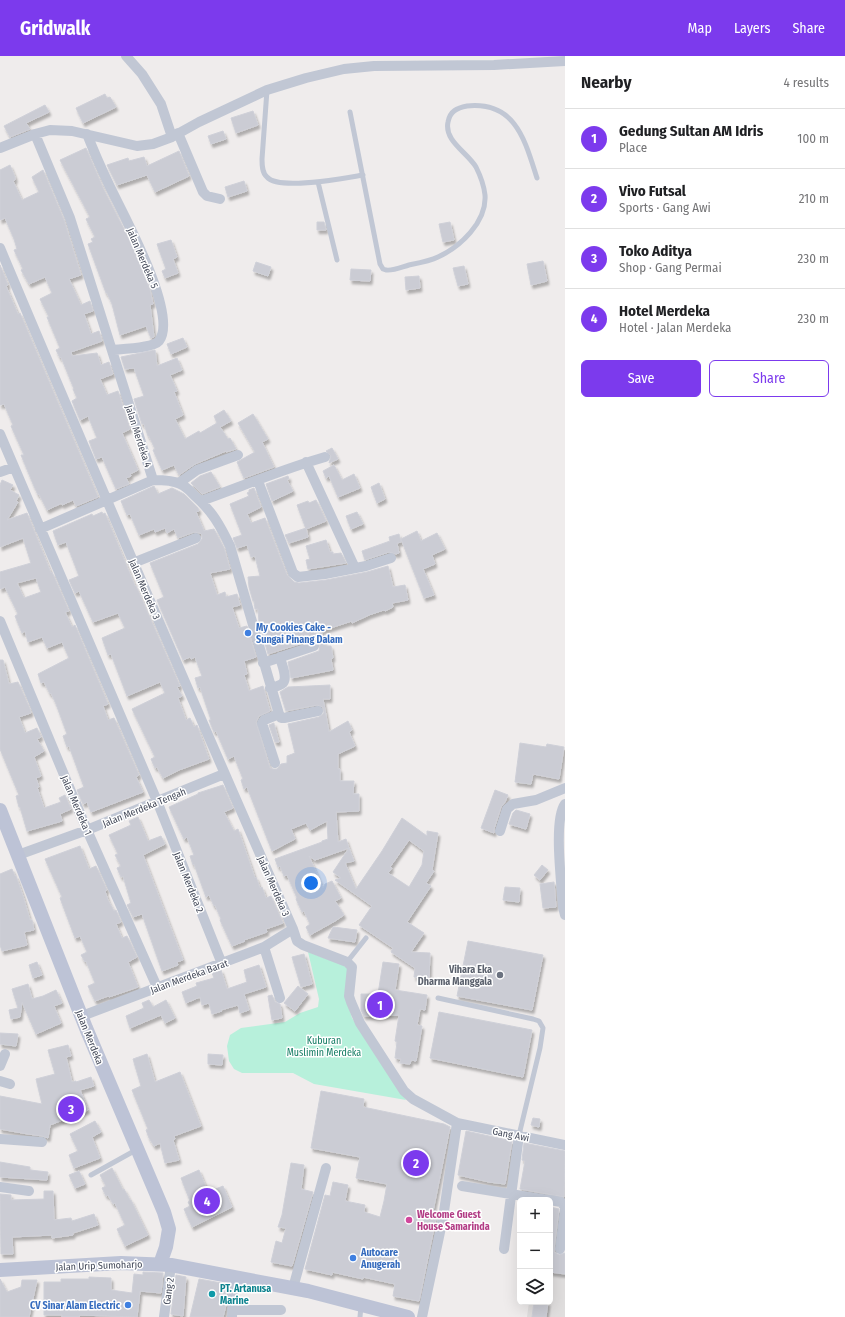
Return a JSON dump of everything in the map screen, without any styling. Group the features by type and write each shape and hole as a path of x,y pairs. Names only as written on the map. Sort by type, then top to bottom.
{"street":[{"path":"126,56 142,74 161,104 203,192 207,196 220,199"},
{"path":"0,148 35,134 45,131 58,130 87,134 137,146 153,144 175,135 267,90 306,78 344,69 374,66 565,61"},
{"name":"Jalan Merdeka 4","path":"35,134 70,218 153,480 179,483"},
{"name":"Jalan Merdeka 5","path":"87,134 103,173 148,266 158,293 164,318 162,335 159,341 153,345 112,350"},
{"name":"Jalan Merdeka 3","path":"0,248 106,500 297,941 347,962"},
{"name":"Jalan Merdeka 2","path":"0,434 157,801 222,964"},
{"path":"238,455 197,470 179,483 202,502 214,516 230,546 270,688 281,718 318,711"},
{"path":"202,502 283,470 325,456"},
{"path":"306,462 355,568"},
{"path":"0,472 14,467"},
{"path":"40,529 153,480"},
{"path":"258,481 293,573 296,576 300,577 325,574 366,566 392,558"},
{"path":"133,562 196,538"},
{"name":"Jalan Merdeka 1","path":"0,622 87,830 157,987"},
{"path":"263,662 314,646"},
{"path":"270,688 281,684 284,680 285,675 280,657"},
{"path":"274,763 262,723 264,720 279,714"},
{"name":"Jalan Merdeka Tengah","path":"18,855 87,830 224,774"},
{"path":"500,831 507,809 513,804 536,800 565,788"},
{"path":"565,804 562,808 560,816 559,832 563,907 565,915"},
{"name":"Jalan Merdeka","path":"0,810 82,1016 164,1212 169,1229 166,1247 166,1265"},
{"name":"Jalan Merdeka Barat","path":"82,1016 264,947 293,929"},
{"path":"264,947 280,998"},
{"name":"Gang Awi","path":"347,962 352,967 348,996 360,1023 404,1091 413,1099 457,1123 565,1145"},
{"path":"0,1066 4,1054"},
{"path":"422,1317 443,1218 457,1123"},
{"path":"504,1249 519,1135"},
{"path":"0,1139 42,1142"},
{"path":"293,1288 326,1168"},
{"path":"462,1186 530,1197"},
{"path":"0,1187 29,1191"},
{"path":"553,1201 561,1202 565,1207"},
{"path":"560,1249 565,1210"},
{"name":"Jalan Urip Sumoharjo","path":"0,1270 121,1263 166,1265 234,1276 293,1288 360,1311 401,1316"},
{"name":"Gang 2","path":"164,1317 166,1265"},
{"path":"234,1276 232,1314 281,1310"}],"lane":[{"path":"267,90 262,160 264,173 268,179 276,182 318,182 363,175"},
{"path":"350,112 380,264 383,269 389,270 438,258 453,248 469,233 483,214 485,195 480,176 472,162 458,147 449,135 448,131 449,119 453,111 457,108 479,106 498,110 511,119 524,139 537,178"},
{"path":"318,182 337,260"},
{"path":"347,962 366,938"},
{"path":"438,998 533,1020 540,1023 543,1028 540,1048 519,1135"},
{"path":"91,1175 138,1150"}],"shaded area":[{"path":"553,1253 565,1255 565,1317 527,1317 529,1305 553,1305"}],"green space":[{"name":"Kuburan Muslimin Merdeka","path":"308,952 343,965 348,969 346,997 352,1018 406,1100 314,1084 293,1073 242,1073 234,1069 229,1061 227,1046 230,1035 241,1028 285,1022 300,1013 318,1007 319,999"}],"building":[{"path":"105,94 107,98 110,97 116,107 83,123 76,108"},
{"path":"45,105 49,112 26,123 30,129 10,137 4,126"},
{"path":"253,111 258,125 236,133 231,118"},
{"path":"223,131 226,139 211,144 208,136"},
{"path":"86,148 104,190 131,243 150,290 153,304 150,305 154,337 151,338 146,326 120,335 112,304 106,293 88,244 93,242 91,239 95,237 86,219 90,217 60,160"},
{"path":"179,151 189,176 155,192 147,175 117,185 107,165 128,158 129,161 144,157 147,166"},
{"path":"10,165 15,177 15,180 13,181 22,200 39,192 32,177 43,170 64,220 81,275 69,279 81,305 90,301 93,311 84,314 91,334 99,331 102,341 71,352 72,356 97,353 101,365 109,362 113,374 100,379 107,395 118,391 130,429 122,433 138,470 126,478 129,484 116,489 102,457 96,459 89,441 97,438 88,416 80,420 72,401 77,398 61,357 60,358 56,350 60,348 47,317 49,317 40,299 52,293 45,277 29,284 21,270 23,269 14,250 17,249 14,239 5,218 0,220 0,170"},
{"path":"244,181 247,191 228,197 225,187"},
{"path":"317,222 324,222 326,230 317,230"},
{"path":"450,222 454,240 443,242 439,224"},
{"path":"171,240 177,257 173,259 178,273 165,278 162,271 166,269 157,244"},
{"path":"543,261 547,281 531,285 527,264"},
{"path":"256,262 271,267 268,276 253,271"},
{"path":"0,265 8,285 6,286 18,314 20,313 98,497 76,506 73,500 47,510 39,494 38,495 21,455 24,455 11,426 13,425 4,404 0,405"},
{"path":"464,266 468,284 458,286 453,268"},
{"path":"351,269 371,270 370,281 350,280"},
{"path":"419,276 420,288 406,290 405,277"},
{"path":"183,338 187,347 171,354 167,344"},
{"path":"155,350 157,366 177,358 182,370 170,375 177,391 174,392 183,415 175,419 185,439 199,431 200,433 217,423 214,416 224,410 231,421 220,427 228,439 230,438 236,449 226,451 195,464 179,475 174,465 162,470 153,450 155,449 144,424 142,424 134,399 144,396 134,368 125,369 121,357"},
{"path":"253,414 268,439 262,442 274,467 244,478 237,462 255,452 238,423"},
{"path":"332,448 338,459 329,463 331,456 326,451"},
{"path":"334,465 342,480 354,474 360,488 338,497 329,476 326,478 323,471"},
{"path":"211,472 220,487 202,494 191,483 200,476"},
{"path":"288,476 289,479 287,480 293,491 272,501 266,484"},
{"path":"2,480 13,485 10,490 19,495 16,501 18,502 7,520 27,513 51,573 52,572 69,611 65,612 72,627 75,625 108,704 103,706 108,720 114,718 139,775 136,777 143,792 91,812 87,802 83,804 77,790 84,787 69,746 67,747 63,736 67,734 56,704 44,682 41,683 38,674 69,658 62,642 47,648 42,637 28,642 25,631 22,633 15,616 18,614 5,587 0,589 0,572 31,563 23,538 0,547 0,485","holes":["36,578 41,592 24,598 17,583"]},
{"path":"379,483 385,499 377,503 371,487"},
{"path":"154,486 158,494 172,488 184,494 198,508 199,511 196,512 204,531 214,529 224,548 230,569 210,573 217,595 225,592 226,597 237,594 240,605 232,607 239,628 247,626 256,657 244,661 247,674 244,675 249,691 263,686 270,711 259,716 256,722 270,768 277,769 281,764 287,763 287,756 295,753 288,724 319,717 324,713 323,707 317,705 286,711 280,692 288,687 330,685 330,699 323,699 329,732 348,721 352,730 349,732 355,746 338,754 338,769 340,769 340,781 354,781 353,794 359,794 359,811 336,812 338,842 346,839 349,848 315,860 309,856 323,888 325,884 332,881 341,898 335,901 344,915 310,935 306,927 310,924 304,911 302,912 287,875 284,876 275,859 328,839 327,821 310,830 306,823 291,829 295,839 272,851 247,787 244,789 241,780 243,779 234,756 228,759 216,731 214,732 209,720 211,720 200,687 198,688 195,678 202,676 195,657 191,659 190,657 183,660 157,600 164,597 150,563 198,544 202,539 202,535 194,532 178,538 174,529 167,533 165,528 155,532 154,529 139,535 130,514 127,515 121,501"},
{"path":"254,488 261,507 247,514 251,523 265,518 287,575 294,582 299,583 326,580 367,572 388,566 393,587 405,585 408,600 392,603 393,607 385,611 384,610 369,615 352,623 352,621 321,631 326,646 331,646 333,670 291,678 288,662 319,651 320,644 316,640 268,654 259,622 258,609 255,609 249,587 248,577 260,576 255,556 251,557 247,545 237,548 233,538 242,535 230,504 249,496 247,493 249,490"},
{"path":"316,500 326,521 306,529 297,505"},
{"path":"102,512 103,514 105,513 135,586 180,686 177,687 182,696 178,698 186,720 190,718 194,727 197,725 209,759 179,770 163,778 157,767 155,768 151,759 155,757 132,709 165,693 160,682 127,696 111,654 108,655 102,638 125,628 118,613 93,622 79,591 75,593 69,580 79,576 66,542 58,545 53,531 92,514 93,516"},
{"path":"357,512 363,524 351,529 346,516"},
{"path":"306,528 308,537 289,543 285,535"},
{"path":"417,531 421,541 437,533 445,549 432,555 435,564 423,569 434,595 424,598 401,539"},
{"path":"399,534 401,542 397,543 399,553 396,554 389,552 365,560 362,551 390,541 389,537"},
{"path":"326,540 330,552 333,552 333,554 341,553 346,563 308,569 306,560 310,559 306,546"},
{"path":"0,660 3,660 9,684 18,682 30,709 31,713 19,717 25,733 37,728 41,737 37,739 44,751 34,757 41,776 36,778 39,787 37,787 44,808 61,802 59,798 65,795 71,809 60,814 62,821 27,831 16,796 19,795 0,749"},
{"path":"274,723 279,742 275,742 269,725"},
{"path":"520,743 546,747 547,744 564,747 559,779 533,774 531,784 515,782"},
{"path":"223,785 233,808 224,812 234,831 238,829 255,878 256,877 260,888 262,887 266,898 271,896 283,923 266,929 267,932 232,946 215,905 214,906 209,895 206,897 190,856 194,855 187,837 184,839 169,807 198,793"},
{"path":"495,790 508,795 501,807 494,833 481,828"},
{"path":"516,810 530,814 526,829 509,824 513,813"},
{"path":"138,817 148,841 161,836 165,844 143,855 183,960 177,962 178,965 162,971 142,914 133,917 127,905 131,903 123,876 121,877 117,868 121,866 115,855 118,854 109,835 131,825 129,821"},
{"path":"402,818 427,836 427,831 438,833 432,870 434,871 426,883 431,886 407,922 424,933 411,952 430,953 429,979 414,977 415,968 391,952 393,948 359,925 372,906 335,880 341,878 333,872 349,848 354,861 345,863 356,889","holes":["409,840 424,851 422,865 409,887 388,873 392,868 390,867"]},
{"path":"80,846 89,869 96,866 107,890 105,891 108,900 114,911 116,910 121,922 116,924 122,938 127,936 137,957 128,962 138,987 95,1001 88,986 95,983 86,961 85,962 81,955 87,952 80,936 75,938 60,898 62,897 45,859"},
{"path":"542,865 548,870 540,880 534,875"},
{"path":"12,869 16,876 30,920 32,920 34,930 24,932 27,945 2,951 0,945 0,874"},
{"path":"554,882 556,907 543,908 540,884"},
{"path":"505,887 520,888 519,902 503,900"},
{"path":"333,927 357,930 355,942 328,938"},
{"name":"Vihara Eka Dharma Manggala","path":"468,941 543,955 532,1010 457,996"},
{"path":"304,954 312,984 301,987 292,957"},
{"path":"37,962 42,975 33,978 29,965"},
{"path":"383,962 399,964 395,990 427,995 425,1010 420,1009 417,1025 422,1026 416,1061 411,1060 410,1064 400,1063 401,1059 395,1058 397,1042 395,1041 399,1015 364,1016 361,1010 361,994 378,994"},
{"path":"259,965 266,987 244,994 249,1010 240,1013 238,1005 212,1014 209,1003 202,1005 200,997 186,1003 182,992 197,986 196,983 214,978 212,973 221,970 227,989 247,982 244,970"},
{"path":"28,984 32,999 56,990 62,1003 54,1006 61,1023 36,1034 22,1002 20,1017 11,1019 9,1010 18,1008 12,989"},
{"path":"298,986 308,994 295,1011 284,1003"},
{"path":"272,995 275,1002 280,1004 282,1018 272,1020 268,996"},
{"path":"149,1000 153,1007 166,1000 175,1018 165,1023 161,1015 130,1028 126,1016 144,1008 142,1003"},
{"path":"439,1012 532,1030 523,1077 430,1058"},
{"path":"0,1033 18,1034 16,1046 0,1044"},
{"path":"68,1045 71,1056 66,1057 72,1082 91,1077 94,1086 80,1090 88,1110 50,1125 48,1138 0,1129 0,1096 42,1104 36,1079 55,1074 48,1050"},
{"path":"147,1054 155,1082 180,1072 201,1126 174,1136 175,1139 173,1140 179,1160 165,1163 160,1143 154,1146 149,1138 146,1130 148,1129 132,1090 141,1086 133,1059"},
{"path":"208,1054 223,1055 222,1065 208,1064"},
{"path":"321,1091 364,1099 363,1107 444,1124 450,1127 432,1216 436,1218 419,1301 393,1296 395,1284 363,1277 363,1279 332,1272 332,1275 305,1269 325,1195 330,1196 333,1182 348,1185 345,1201 365,1205 364,1212 380,1217 387,1184 356,1178 360,1157 311,1148"},
{"path":"533,1118 540,1119 539,1127 531,1125"},
{"path":"95,1121 101,1132 92,1137 100,1158 74,1168 69,1155 78,1151 70,1134"},
{"path":"466,1131 512,1141 505,1184 458,1175"},
{"path":"524,1143 565,1151 564,1197 520,1189 525,1161 522,1160"},
{"path":"0,1162 30,1167 30,1170 48,1172 47,1180 0,1177"},
{"path":"291,1163 304,1165 301,1189 313,1192 292,1266 271,1262 276,1241 282,1243 286,1228 278,1227 282,1215"},
{"path":"112,1168 123,1190 124,1189 131,1200 148,1235 125,1246 117,1229 125,1225 115,1203 113,1204 108,1195 106,1196 102,1188 106,1186 100,1175"},
{"path":"199,1170 208,1192 223,1186 232,1207 192,1227 184,1209 190,1206 188,1202 190,1201 181,1178"},
{"path":"79,1171 85,1184 75,1188 69,1175"},
{"path":"44,1191 53,1191 54,1220 71,1218 72,1221 94,1214 98,1225 73,1233 73,1235 52,1238 52,1235 12,1237 13,1254 1,1254 0,1194 11,1195 11,1200 44,1199"},
{"path":"553,1208 559,1209 554,1252 559,1255 565,1253 565,1274 553,1272"},
{"path":"143,1272 163,1273 161,1293 140,1291 137,1317 80,1315 79,1317 62,1317 62,1315 44,1315 44,1282 61,1282 61,1279 89,1279 89,1277 111,1278 111,1290 132,1293 134,1274 143,1275"},
{"path":"176,1275 186,1277 183,1316 171,1314"},
{"path":"0,1279 7,1292 21,1287 22,1280 37,1280 29,1317 0,1317"},
{"name":"PT. Artanusa Marine","path":"199,1279 227,1284 226,1305 223,1317 190,1317"},
{"path":"534,1305 548,1305 546,1317 532,1317"}],"place":[{"name":"My Cookies Cake - Sungai Pinang Dalam","path":"248,633"},
{"name":"Vihara Eka Dharma Manggala","path":"500,975"},
{"name":"Gedung Sultan AM Idris","path":"380,1005"},
{"name":"Toko Aditya","path":"71,1109"},
{"name":"Vivo Futsal","path":"416,1163"},
{"name":"Hotel Merdeka","path":"207,1201"},
{"name":"Welcome Guest House Samarinda","path":"409,1220"},
{"name":"Autocare Anugerah","path":"353,1258"},
{"name":"PT. Artanusa Marine","path":"212,1294"},
{"name":"CV Sinar Alam Electric","path":"128,1305"}]}
